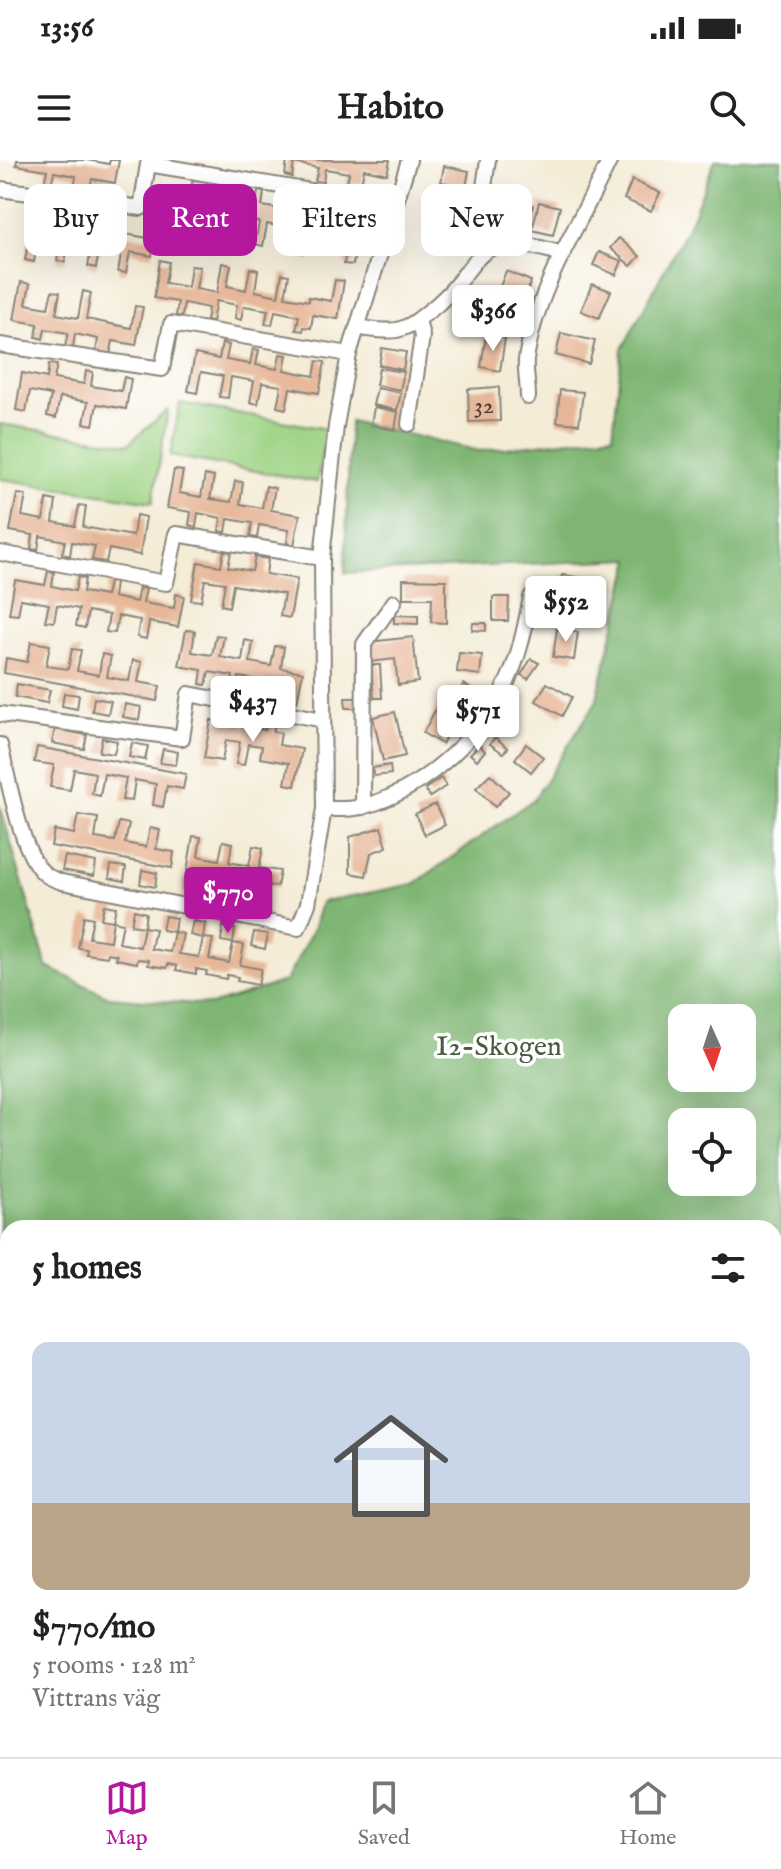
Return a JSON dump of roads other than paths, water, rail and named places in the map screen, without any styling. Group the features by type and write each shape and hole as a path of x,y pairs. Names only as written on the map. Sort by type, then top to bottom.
{"street":[{"path":"402,184 409,160"},
{"path":"484,184 488,160"},
{"path":"528,397 526,361 563,254 610,160"},
{"path":"0,189 141,208 148,164 273,185"},
{"path":"532,248 563,254"},
{"path":"0,745 30,851 44,874 62,882 298,928 308,904 324,809 322,558 336,426 349,354 380,256"},
{"path":"359,328 396,330 418,320 440,304 480,256"},
{"path":"409,424 422,336 418,320"},
{"path":"0,345 162,369 171,324 349,354"},
{"path":"0,553 166,583 176,534 322,558"},
{"path":"324,809 363,807 421,778 450,757 503,691 521,643 531,597"},
{"path":"363,807 364,644 394,602"},
{"path":"0,714 182,738 189,694 323,720"}],"park label":[{"name":"I2-Skogen","path":"499,1045"}]}
